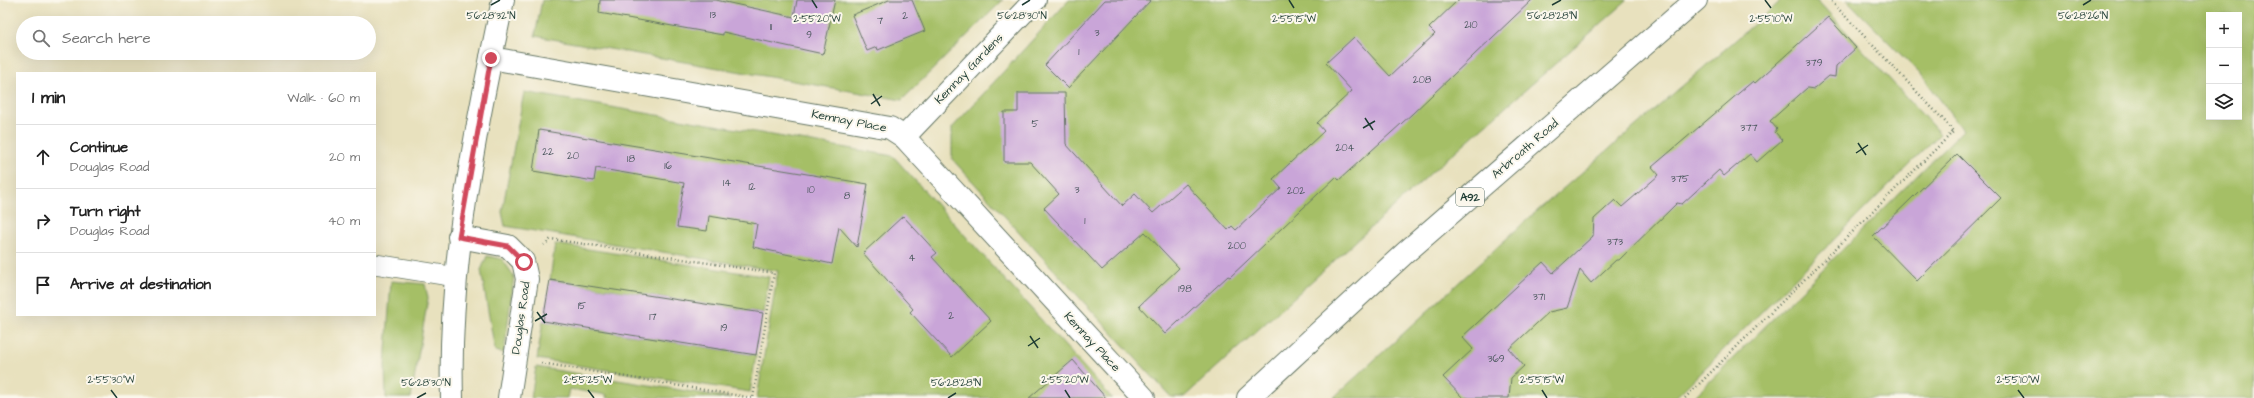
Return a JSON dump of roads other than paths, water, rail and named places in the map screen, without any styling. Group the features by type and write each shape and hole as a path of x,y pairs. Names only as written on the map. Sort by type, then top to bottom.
{"street":[{"path":"452,398 451,363 459,237 491,58 503,0"},
{"name":"Kemnay Gardens","path":"904,138 1035,0"},
{"name":"Arbroath Road","path":"1248,398 1405,253 1696,0"},
{"name":"Kemnay Place","path":"491,58 890,128 904,138 1144,398"},
{"name":"Douglas Road","path":"459,237 508,246 524,262 527,280 509,398"}],"lane":[{"path":"376,264 456,277"}]}
